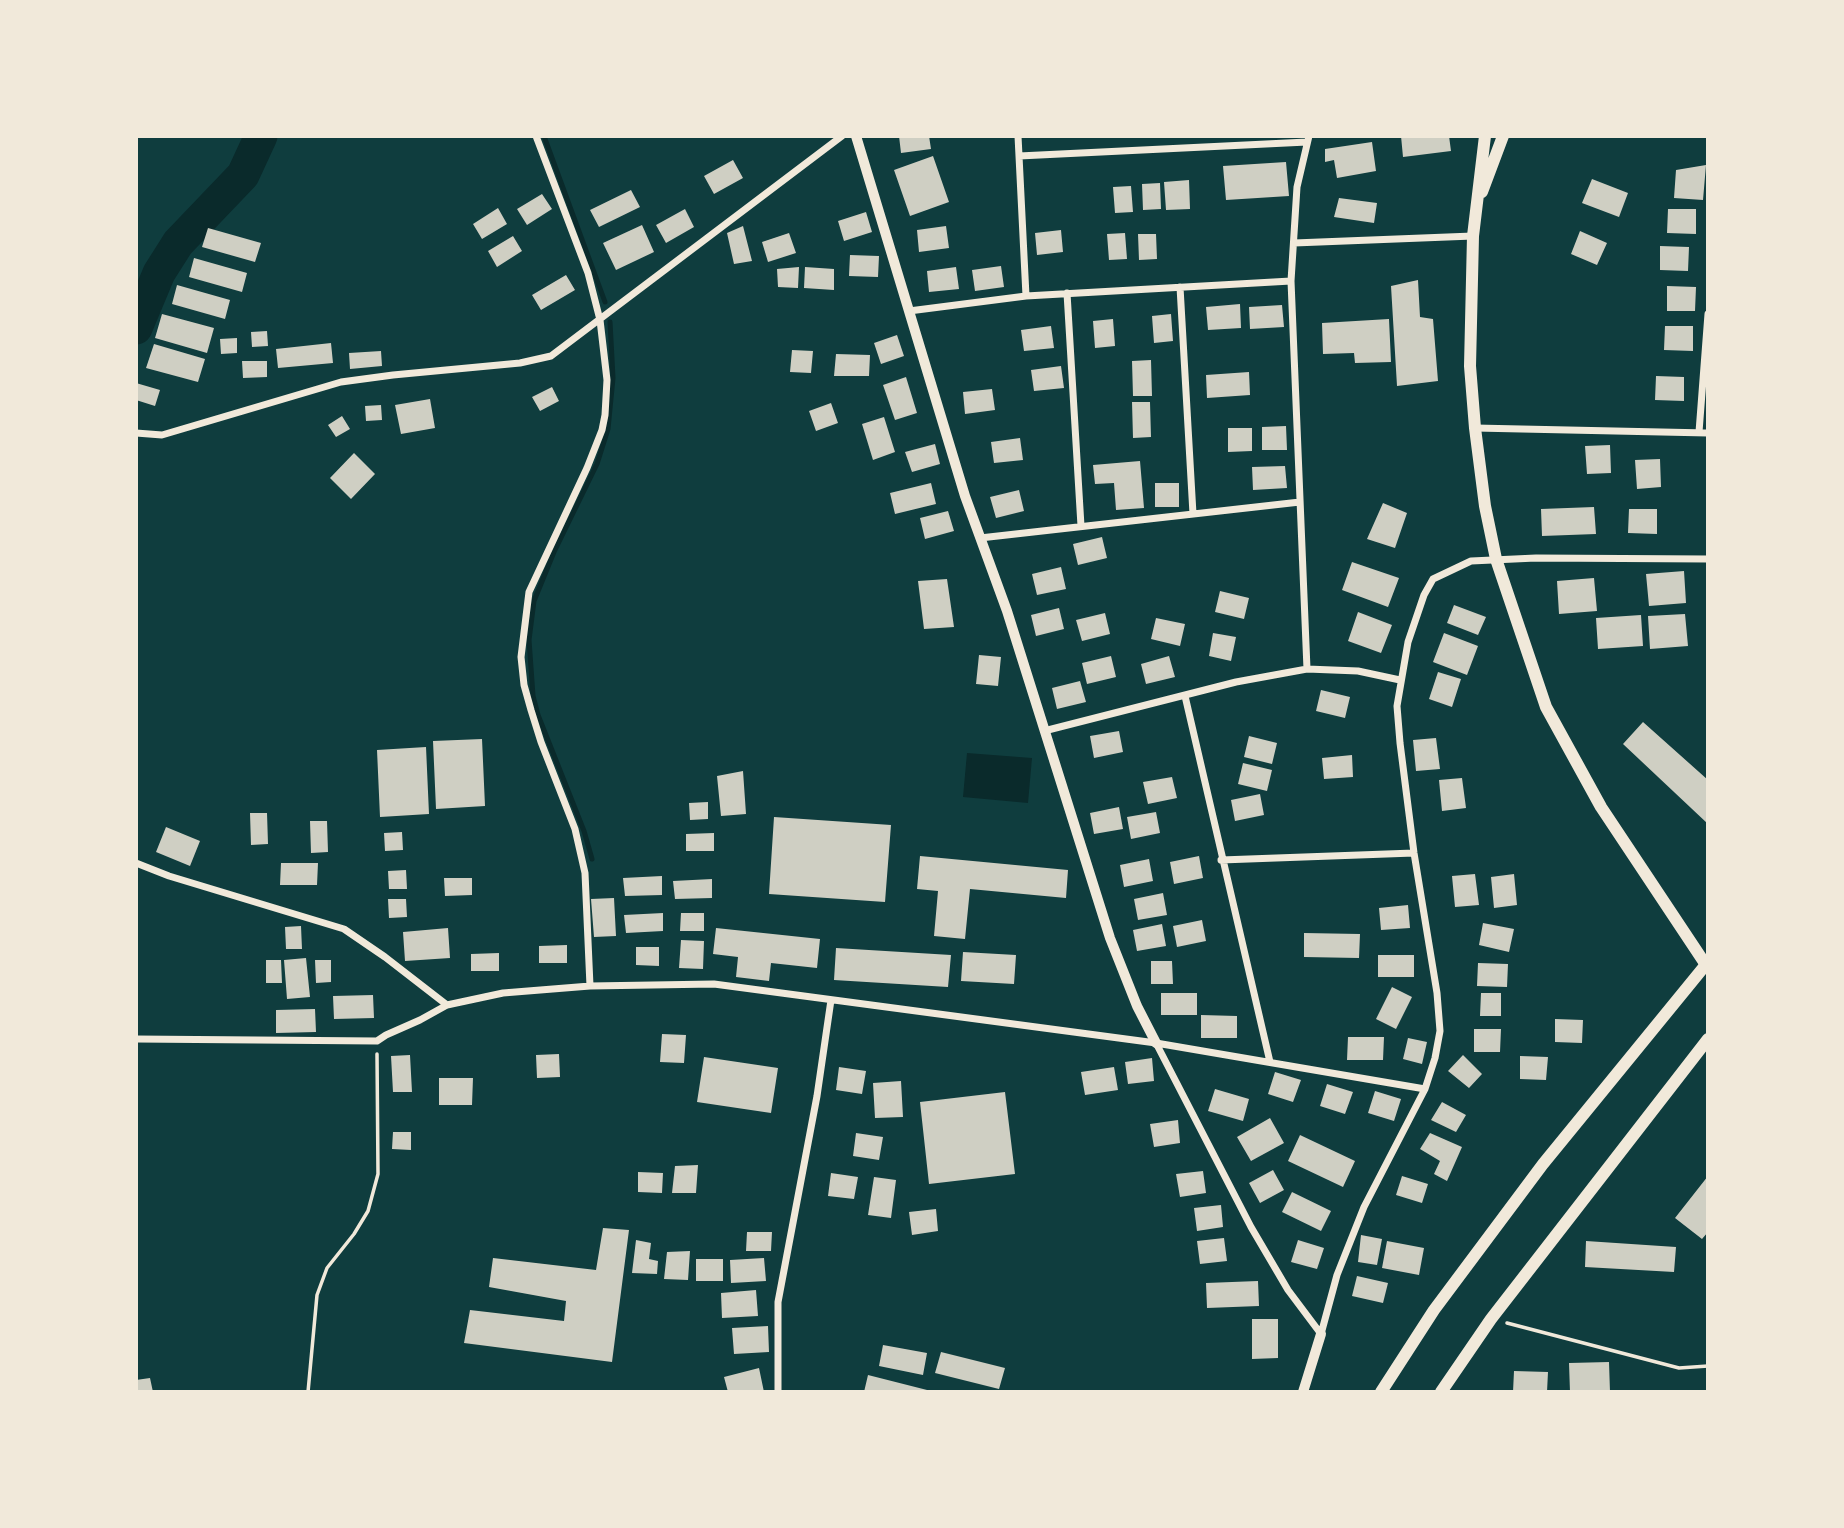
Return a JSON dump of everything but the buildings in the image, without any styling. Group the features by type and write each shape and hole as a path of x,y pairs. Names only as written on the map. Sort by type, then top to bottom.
{"main road":[{"path":"1381,1391 1434,1310 1543,1164 1706,965 1601,807 1546,707 1496,559 1485,506 1475,428 1471,366 1473,236 1486,136"},
{"path":"1475,208 1503,136"},
{"path":"1441,1391 1491,1318 1707,1039"}],"street":[{"path":"536,136 588,273 600,320 607,380 605,415 587,468 529,592 521,657 524,685 531,710 575,829 585,873 590,986"},
{"path":"136,433 162,435 341,382 520,363 551,356 842,136"},
{"path":"856,136 965,496 1007,611 1110,938 1137,1006 1251,1227 1288,1290 1321,1334"},
{"path":"1018,136 1026,296"},
{"path":"1019,156 1308,139 1297,187 1291,281 1307,669"},
{"path":"1294,243 1473,236"},
{"path":"909,311 1026,296 1291,281"},
{"path":"1180,287 1193,513"},
{"path":"1067,293 1081,526"},
{"path":"1475,428 1703,433 1707,314"},
{"path":"980,538 1300,502"},
{"path":"1303,1391 1337,1275 1364,1207 1425,1089 1440,1031 1399,743 1397,706 1400,680 1424,595 1433,579 1471,562 1496,559 1707,559"},
{"path":"1044,731 1236,682 1307,669 1358,671 1400,680"},
{"path":"1185,696 1269,1062"},
{"path":"1221,860 1415,853"},
{"path":"136,863 169,876 344,929 447,1005"},
{"path":"136,1039 377,1041 447,1005 503,993 590,986 714,984 1156,1043 1425,1089"},
{"path":"778,1391 778,1302 817,1096 831,1000"}],"path":[{"path":"308,1391 317,1295 327,1268 368,1211 378,1174 375,1085 377,1041"},
{"path":"1491,1318 1679,1368 1707,1366"}],"water":[{"path":"967,753 1032,758 1028,803 963,797"}],"waterway":[{"path":"136,328 159,273 178,243 243,175 261,136"},
{"path":"544,136 605,302"},
{"path":"592,859 584,831 538,715 533,696 529,640 534,601 554,552 597,464 608,429 613,378 610,322"}]}
